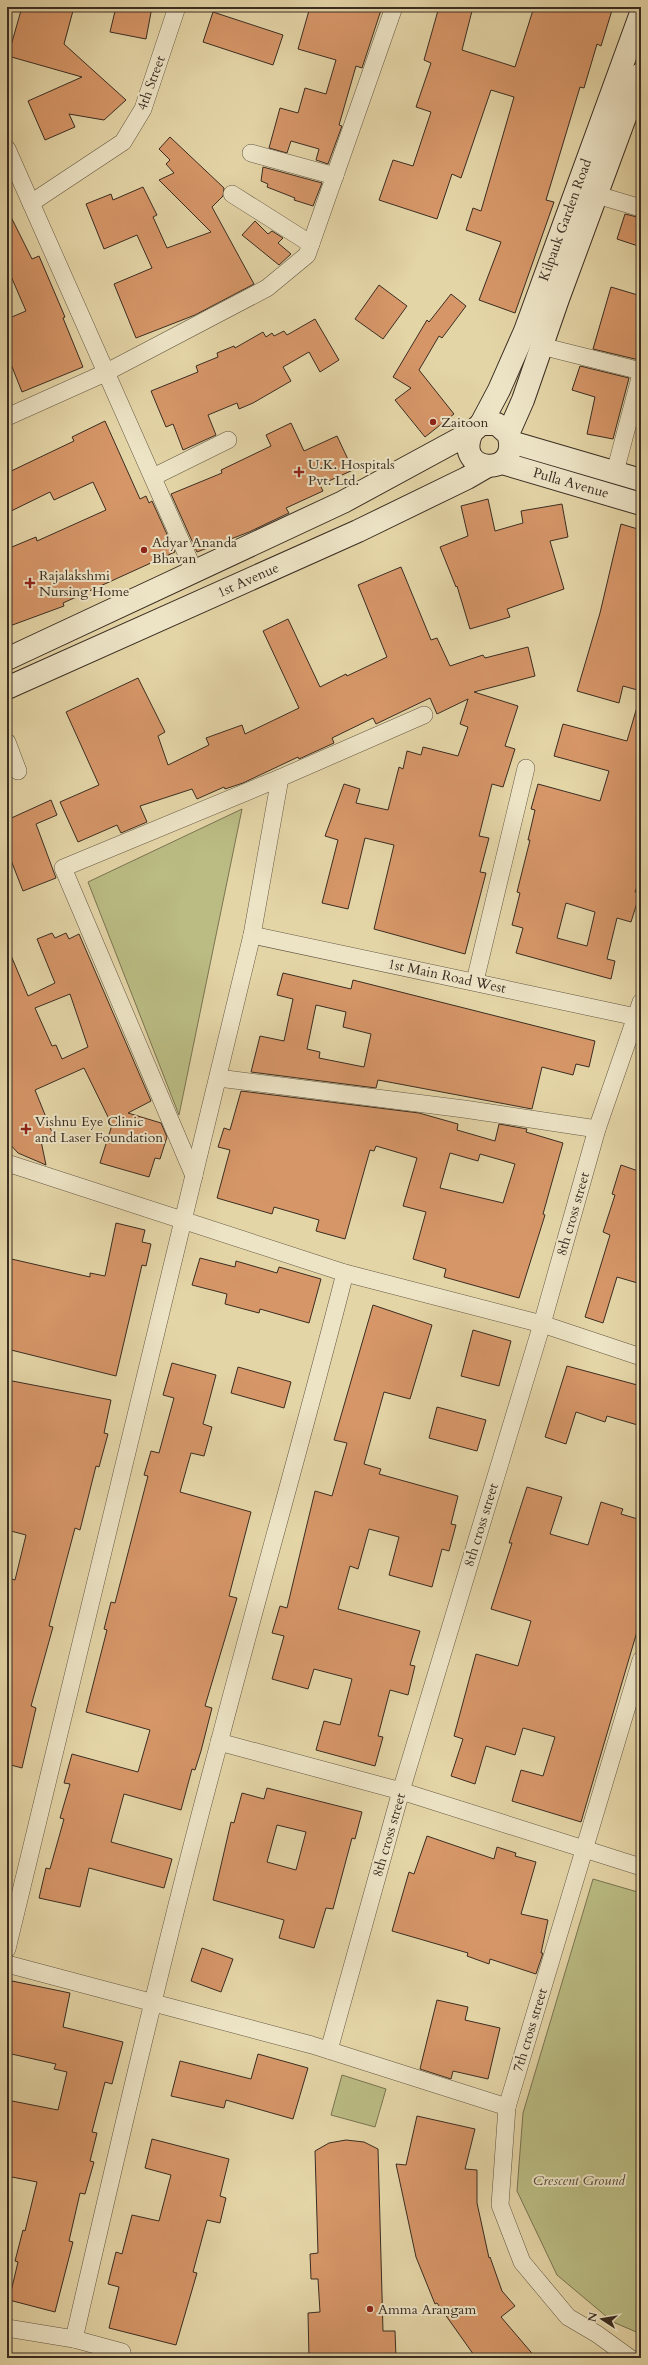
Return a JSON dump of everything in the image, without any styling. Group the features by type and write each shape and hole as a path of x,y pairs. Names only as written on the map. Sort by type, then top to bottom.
{"main road":[{"name":"Kilpauk Garden Road","path":"476,428 499,390 524,331 641,13"},
{"name":"Kilpauk Garden Road","path":"510,438 541,346 597,195 635,111 641,74"},
{"path":"497,424 510,438 507,457 494,465 478,464 468,449 468,440 476,428 497,424"},
{"name":"1st Avenue","path":"7,659 195,573 343,502 476,428"},
{"name":"Pulla Avenue","path":"510,438 641,480"},
{"name":"1st Avenue","path":"7,688 358,531 494,465"},
{"name":"Pulla Avenue","path":"494,465 641,504"}],"street":[{"name":"4th Street","path":"31,203 123,142 143,109 177,7"},
{"path":"7,417 105,373 267,288 307,255 394,7"},
{"path":"7,149 105,373 195,573"},
{"path":"251,153 335,176"},
{"path":"232,194 311,244"},
{"path":"597,195 641,208"},
{"path":"541,346 641,371"},
{"path":"615,472 641,374"},
{"path":"153,477 228,440"},
{"path":"194,1176 63,868 280,778 424,716"},
{"path":"7,742 18,771"},
{"path":"475,981 526,768"},
{"path":"7,1949 252,935 280,778"},
{"name":"1st Main Road West","path":"252,935 475,981 640,1012"},
{"name":"8th cross street","path":"329,2050 401,1791 542,1324 597,1129 640,1012"},
{"path":"218,1078 464,1109 597,1129"},
{"path":"7,1163 345,1273 542,1324 641,1357"},
{"path":"74,2339 152,2002 219,1742 311,1405 345,1273"},
{"name":"7th cross street","path":"630,2358 597,2334 568,2318 522,2262 500,2205 507,2107 641,1660"},
{"path":"219,1742 401,1791 641,1867"},
{"path":"7,1964 329,2050 507,2107"},
{"path":"7,2328 74,2339 122,2352 121,2358"}],"green space":[{"path":"242,809 179,1115 88,882"},
{"name":"Crescent Ground","path":"593,1879 641,1893 641,2334 613,2322 557,2275 517,2191 523,2113"},
{"path":"342,2075 386,2089 375,2127 331,2115"}],"building":[{"path":"22,7 74,7 64,44 126,100 104,120 69,114 75,127 45,140 28,101 82,77 8,56"},
{"path":"116,7 152,7 146,39 110,32"},
{"path":"310,7 382,7 362,68 356,66 339,125 342,126 328,164 316,160 319,149 291,141 287,153 269,148 280,108 298,113 305,88 326,94 336,60 298,49"},
{"path":"439,7 473,7 462,50 515,67 534,7 613,7 601,46 597,44 584,88 580,87 546,200 554,202 515,313 479,300 501,242 466,230 473,208 481,211 514,97 491,90 461,178 452,174 437,219 379,200 393,160 413,166 431,112 416,107 431,63 424,60"},
{"path":"213,12 283,35 273,65 203,42"},
{"path":"170,137 224,188 223,196 212,207 254,284 195,315 136,338 114,284 152,268 137,235 104,249 86,204 111,194 113,200 143,187 157,215 153,217 167,248 211,232 159,180 174,173 166,164 170,160 159,149"},
{"path":"263,167 322,183 313,206 294,200 295,198 267,187 268,184 261,181"},
{"path":"7,209 32,259 39,256 65,317 63,318 83,367 22,392 7,354 7,319 26,311 7,267"},
{"path":"625,214 641,218 641,247 617,239"},
{"path":"255,221 268,234 272,231 283,238 278,243 291,254 279,265 242,235"},
{"path":"379,285 407,306 383,339 355,319"},
{"path":"611,287 641,296 639,360 593,349"},
{"path":"451,294 466,306 442,338 439,336 419,370 454,414 425,437 395,400 411,388 393,377 427,320 429,322"},
{"path":"315,319 339,360 320,372 309,352 283,367 291,381 253,403 239,409 237,403 208,415 216,435 183,450 173,424 166,427 151,391 198,372 196,366 218,357 217,353 234,346 235,348 263,332 266,337 272,333 274,336 284,331 287,335"},
{"path":"580,366 629,378 613,439 587,434 595,397 572,390"},
{"path":"105,421 140,499 146,496 149,503 152,501 175,552 63,603 64,606 7,627 7,549 36,537 37,541 106,510 93,482 54,500 50,492 7,513 7,473 74,441 72,437"},
{"path":"291,423 304,451 337,436 353,470 320,485 323,491 286,508 289,513 249,532 197,552 171,494 222,473 221,470 271,446 266,435"},
{"path":"488,499 495,531 523,523 521,511 562,504 568,537 550,541 564,589 507,609 510,617 470,629 457,586 456,587 440,547 468,536 461,506"},
{"path":"621,524 641,530 641,691 623,686 619,703 577,691 600,613"},
{"path":"401,567 431,640 437,638 450,666 483,655 485,658 528,647 535,676 474,692 518,706 505,746 515,749 503,787 492,784 479,836 489,838 480,872 486,873 465,954 374,929 394,845 365,838 348,909 322,903 338,840 325,836 344,784 360,789 356,803 388,810 399,767 403,769 407,751 421,755 423,747 458,756 468,727 460,724 468,699 437,714 430,698 376,724 373,718 332,738 334,743 299,759 298,757 243,783 225,789 224,787 197,799 192,789 140,806 147,822 121,833 117,825 78,842 60,802 99,785 66,712 138,678 165,732 158,736 168,765 209,745 206,738 242,725 245,734 299,708 263,631 288,619 320,687 346,674 347,676 387,657 358,585"},
{"path":"637,707 641,708 641,876 635,892 640,893 631,922 617,918 607,959 615,961 611,979 516,953 523,928 512,925 520,893 517,892 530,840 528,840 535,810 531,809 538,784 600,801 609,771 554,756 563,724 627,741","holes":["566,903 595,912 587,946 557,938"]},
{"path":"51,800 57,815 36,824 56,878 23,891 7,850 7,820"},
{"path":"52,933 55,938 66,933 69,939 79,934 151,1101 128,1113 161,1123 167,1137 160,1159 155,1158 149,1177 100,1163 112,1125 84,1068 35,1090 54,1137 41,1141 46,1165 18,1153 7,1141 7,946 28,996 55,983 37,939","holes":["70,994 88,1047 62,1059 56,1045 52,1046 35,1008"]},
{"path":"283,973 351,989 353,980 595,1041 589,1067 576,1064 573,1075 542,1067 532,1109 378,1080 376,1088 251,1072 260,1036 284,1041 293,999 277,995","holes":["316,1005 346,1012 343,1027 371,1034 364,1067 319,1058 320,1052 307,1049"]},
{"path":"241,1091 419,1113 458,1124 457,1130 495,1141 499,1124 527,1129 526,1132 563,1143 543,1214 545,1215 519,1298 444,1277 446,1269 413,1259 426,1212 403,1206 417,1158 376,1146 374,1151 370,1150 345,1239 316,1231 319,1220 274,1207 272,1214 217,1198 230,1150 218,1147 224,1128 230,1130","holes":["450,1153 478,1161 480,1154 515,1164 503,1203 440,1188"]},
{"path":"621,1165 641,1172 641,1284 617,1277 603,1323 585,1317 610,1235 603,1232 615,1195 612,1194"},
{"path":"116,1223 145,1230 142,1242 151,1244 146,1266 142,1265 116,1376 7,1349 7,1258 90,1277 90,1273 105,1276"},
{"path":"200,1258 235,1267 236,1261 277,1273 279,1267 321,1279 309,1323 260,1309 259,1313 225,1304 227,1294 192,1285"},
{"path":"373,1305 432,1325 410,1399 384,1392 364,1464 381,1469 379,1474 458,1496 451,1524 456,1525 449,1551 442,1549 432,1587 389,1575 399,1537 369,1529 358,1569 350,1566 338,1609 420,1631 410,1665 415,1666 408,1695 390,1690 378,1736 383,1737 375,1766 316,1750 324,1721 340,1725 352,1679 314,1669 308,1689 272,1679 284,1636 272,1633 280,1606 287,1608 315,1491 332,1496 347,1443 334,1440"},
{"path":"473,1330 511,1341 499,1386 461,1376"},
{"path":"172,1363 216,1375 203,1424 212,1427 204,1456 191,1453 180,1492 251,1512 229,1596 237,1598 205,1706 212,1708 201,1751 195,1770 192,1769 181,1810 124,1794 111,1842 172,1859 164,1888 89,1868 80,1907 39,1898 46,1868 50,1869 64,1819 60,1818 70,1784 64,1783 72,1754 138,1772 150,1730 86,1712 107,1630 104,1629 111,1602 115,1603 148,1476 144,1475 151,1451 159,1453 174,1398 163,1395"},
{"path":"567,1366 641,1386 641,1426 607,1416 605,1422 576,1412 566,1444 545,1437"},
{"path":"238,1367 291,1382 284,1408 231,1393"},
{"path":"7,1380 111,1400 104,1433 108,1434 99,1467 96,1466 80,1530 75,1528 49,1626 53,1627 31,1706 36,1708 22,1768 7,1764 7,1595 12,1579 15,1580 26,1535 7,1530"},
{"path":"437,1407 486,1420 477,1451 429,1438"},
{"path":"527,1487 562,1497 550,1534 588,1545 601,1502 623,1509 621,1514 641,1520 641,1618 581,1822 512,1801 521,1770 543,1776 555,1737 523,1728 515,1755 486,1746 475,1784 451,1776 463,1739 454,1736 476,1654 518,1666 531,1621 491,1609 512,1543 509,1543"},
{"path":"267,1788 362,1812 355,1839 352,1838 333,1909 326,1908 314,1948 279,1938 284,1920 213,1900 231,1822 234,1823 242,1793 264,1799","holes":["277,1825 306,1832 296,1870 267,1862"]},
{"path":"427,1836 494,1859 497,1847 516,1853 515,1856 536,1862 521,1914 548,1920 541,1953 543,1953 536,1974 490,1959 489,1964 467,1956 468,1953 392,1931 409,1872 414,1874"},
{"path":"202,1948 233,1959 221,1992 191,1981"},
{"path":"12,1981 70,1993 63,2027 123,2042 112,2084 105,2082 92,2132 97,2133 90,2161 94,2162 85,2194 80,2193 69,2241 73,2242 55,2312 9,2300 18,2262 15,2261 23,2230 25,2231 37,2182 7,2176 7,2100 58,2110 67,2072 54,2069 56,2064 7,2053 7,2005"},
{"path":"437,2000 468,2007 465,2020 500,2028 488,2079 453,2071 451,2079 420,2069"},
{"path":"258,2054 308,2068 293,2119 226,2100 224,2108 171,2096 180,2061 251,2079"},
{"path":"417,2116 475,2129 465,2169 477,2170 477,2203 489,2258 490,2257 502,2291 515,2306 501,2317 536,2358 476,2358 437,2303 435,2304 416,2257 396,2164 406,2165"},
{"path":"152,2139 229,2159 220,2196 226,2198 220,2223 207,2220 193,2272 197,2273 176,2345 109,2328 119,2287 108,2284 116,2252 122,2254 132,2215 159,2221 171,2175 145,2168"},
{"path":"346,2140 364,2142 378,2149 383,2331 395,2331 396,2358 309,2358 308,2313 320,2312 318,2279 311,2279 310,2254 318,2253 315,2151 329,2143"}],"place":[{"name":"Zaitoon","path":"433,422"},
{"name":"U.K. Hospitals Pvt. Ltd.","path":"299,472"},
{"name":"Adyar Ananda Bhavan","path":"144,550"},
{"name":"Rajalakshmi Nursing Home","path":"30,583"},
{"name":"Vishnu Eye Clinic and Laser Foundation","path":"26,1129"},
{"name":"Amma Arangam","path":"370,2309"}]}
